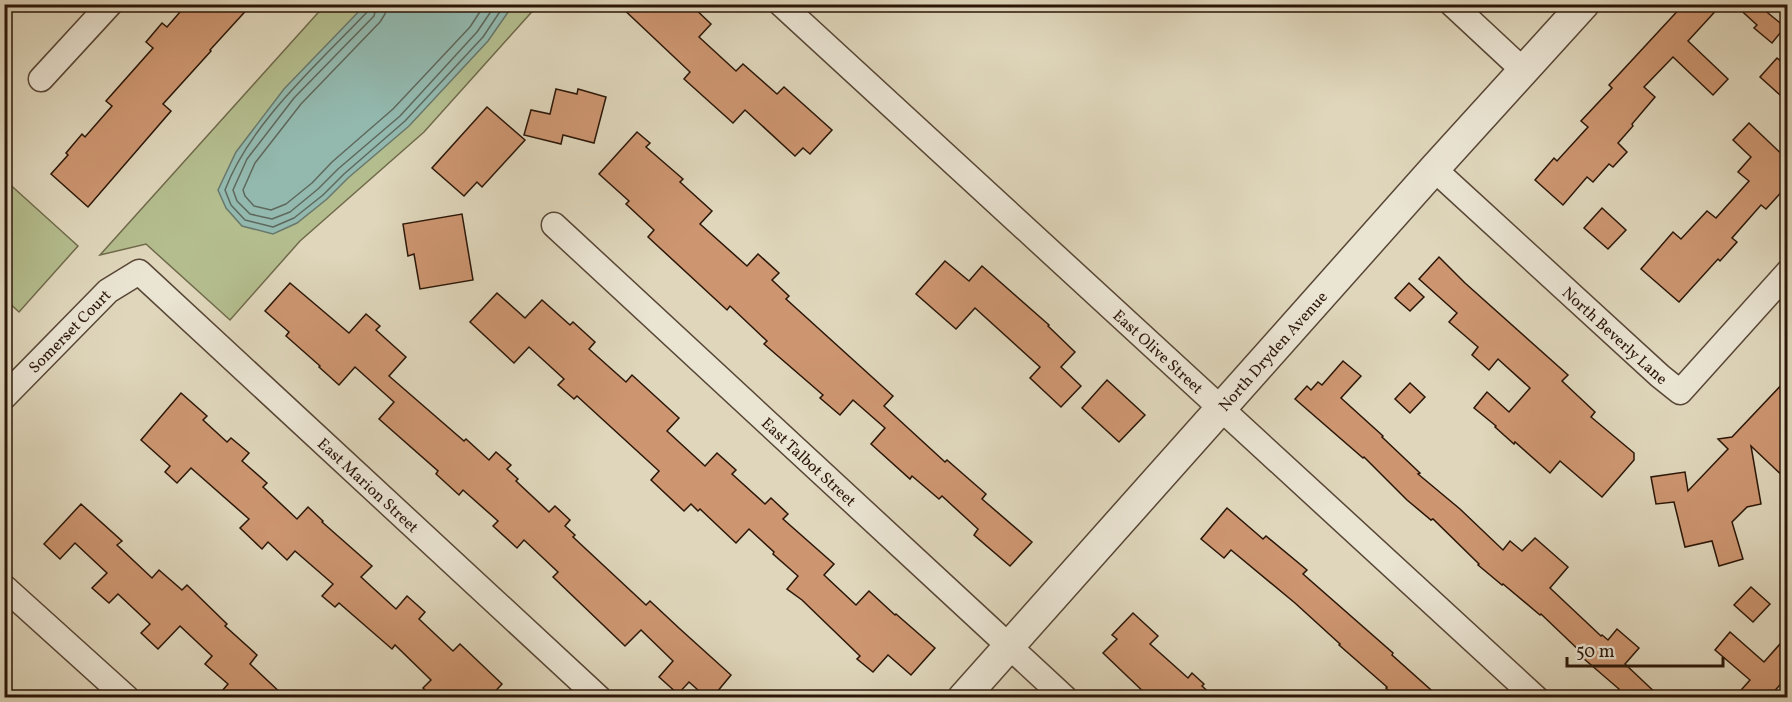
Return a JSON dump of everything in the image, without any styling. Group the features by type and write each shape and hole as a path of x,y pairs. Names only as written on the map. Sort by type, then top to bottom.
{"street":[{"path":"42,79 110,4"},
{"name":"East Olive Street","path":"781,4 1536,698"},
{"path":"1452,4 1524,71"},
{"name":"North Dryden Avenue","path":"963,698 1584,4"},
{"name":"North Beverly Lane","path":"1434,169 1680,392 1788,272"},
{"name":"East Talbot Street","path":"554,225 1065,698"},
{"name":"Somerset Court","path":"4,397 108,291 139,272"},
{"name":"East Marion Street","path":"139,272 599,698"},
{"path":"4,587 127,698"}],"green space":[{"path":"325,5 538,5 424,132 300,241 230,320 146,244 100,255"},
{"path":"5,180 78,246 19,312 5,299"}],"water":[{"path":"366,4 513,5 488,41 409,126 327,199 297,223 273,234 242,226 226,208 218,190 236,152 284,89"}],"building":[{"path":"187,4 252,4 163,104 171,111 88,207 51,174 82,134 85,137 112,106 106,101 153,48 146,42 162,23 167,27"},
{"path":"618,4 690,4 711,24 699,37 736,71 743,64 777,94 784,87 832,130 810,154 803,148 795,156 745,110 733,123 684,79 690,72"},
{"path":"1684,4 1722,4 1688,41 1728,79 1713,95 1673,57 1644,87 1655,97 1618,143 1627,152 1613,167 1609,164 1593,182 1587,177 1563,205 1535,180 1554,158 1557,161 1588,127 1581,121 1612,88 1609,85"},
{"path":"1734,4 1757,4 1785,27 1772,43 1754,28 1757,25"},
{"path":"1777,58 1788,67 1788,87 1780,95 1760,77"},
{"path":"556,89 577,94 578,89 606,97 594,143 563,135 561,144 524,135 531,110 550,114"},
{"path":"487,107 525,140 482,187 477,182 464,196 432,168"},
{"path":"1749,123 1788,160 1788,185 1766,209 1761,205 1732,238 1737,242 1720,261 1718,259 1679,302 1641,269 1673,232 1681,239 1707,211 1716,218 1749,181 1738,172 1751,157 1733,140"},
{"path":"637,132 650,143 646,147 683,179 680,182 712,211 700,224 747,266 758,254 779,273 772,280 789,296 786,299 893,396 884,406 945,462 947,460 986,494 982,499 1032,542 1010,566 974,535 978,529 942,496 939,499 912,476 910,479 871,444 885,428 853,400 840,415 820,398 823,395 764,344 767,341 730,306 727,310 648,237 654,230 626,204 629,201 599,174"},
{"path":"1602,208 1626,230 1608,249 1584,228"},
{"path":"462,214 473,280 420,289 414,254 408,256 403,224"},
{"path":"1439,257 1568,375 1562,381 1595,412 1591,417 1634,453 1634,460 1602,497 1560,461 1550,473 1474,408 1487,392 1509,412 1530,388 1498,359 1489,370 1472,355 1478,347 1449,322 1457,313 1419,279"},
{"path":"945,261 969,281 982,266 1049,325 1075,352 1061,367 1081,386 1061,407 1030,378 1040,367 975,308 956,329 916,294"},
{"path":"290,283 349,333 366,314 380,326 376,330 406,357 389,376 489,460 496,452 511,465 507,469 518,479 516,481 549,512 555,506 570,520 565,526 575,535 573,537 646,605 650,601 731,675 712,698 707,698 689,682 678,694 659,677 673,661 641,630 625,646 553,577 558,572 524,540 517,548 493,526 498,521 463,490 459,495 436,474 438,471 379,419 394,402 355,367 339,385 286,336 289,332 265,311"},
{"path":"1409,283 1424,297 1410,311 1395,298"},
{"path":"497,293 525,318 542,300 570,325 573,322 595,342 589,349 626,382 632,375 679,418 667,431 705,466 717,453 736,470 732,474 765,504 771,498 788,514 783,519 834,564 824,575 856,605 869,591 935,648 911,675 888,655 873,672 857,659 860,656 802,600 787,589 798,576 749,529 736,543 700,509 698,511 691,504 684,511 651,480 659,471 577,396 574,399 558,385 564,379 529,347 514,363 470,322"},
{"path":"1343,361 1361,376 1341,398 1383,436 1420,473 1418,474 1460,509 1503,550 1510,541 1522,551 1535,538 1568,567 1550,588 1601,636 1608,640 1617,629 1639,648 1625,664 1661,698 1612,698 1619,689 1583,658 1585,656 1541,614 1478,565 1433,519 1431,520 1407,500 1364,457 1295,399 1307,386 1311,390 1318,382 1322,385"},
{"path":"1788,378 1788,481 1751,446 1761,504 1747,507 1732,522 1743,559 1719,566 1712,541 1685,547 1674,502 1656,504 1651,477 1685,472 1688,491 1728,449 1718,439 1732,437"},
{"path":"1107,380 1145,415 1119,442 1082,408"},
{"path":"1410,383 1425,397 1410,413 1395,399"},
{"path":"181,393 207,416 203,420 227,442 231,438 249,453 242,461 267,483 263,487 297,519 308,507 372,566 361,577 396,609 407,596 425,612 419,619 453,651 460,644 502,684 489,698 433,698 423,688 431,680 395,645 392,649 339,603 335,607 322,596 333,584 295,551 287,560 268,542 262,549 240,528 249,519 191,468 177,483 165,472 170,466 141,440"},
{"path":"81,504 122,541 117,545 152,578 159,570 182,590 187,585 227,624 225,626 257,655 250,664 286,698 216,698 228,684 205,664 212,656 180,626 158,649 141,633 150,624 118,594 109,603 92,588 107,573 75,543 60,559 44,544"},
{"path":"1227,508 1263,539 1266,536 1307,570 1303,574 1393,653 1392,655 1440,698 1396,698 1387,687 1295,603 1231,550 1224,558 1201,539"},
{"path":"1751,587 1770,604 1753,622 1734,605"},
{"path":"1133,613 1158,636 1150,644 1188,678 1192,673 1215,698 1150,698 1103,653 1117,639 1112,635"},
{"path":"1730,632 1764,662 1788,635 1788,676 1768,698 1734,698 1750,680 1715,650"}]}
